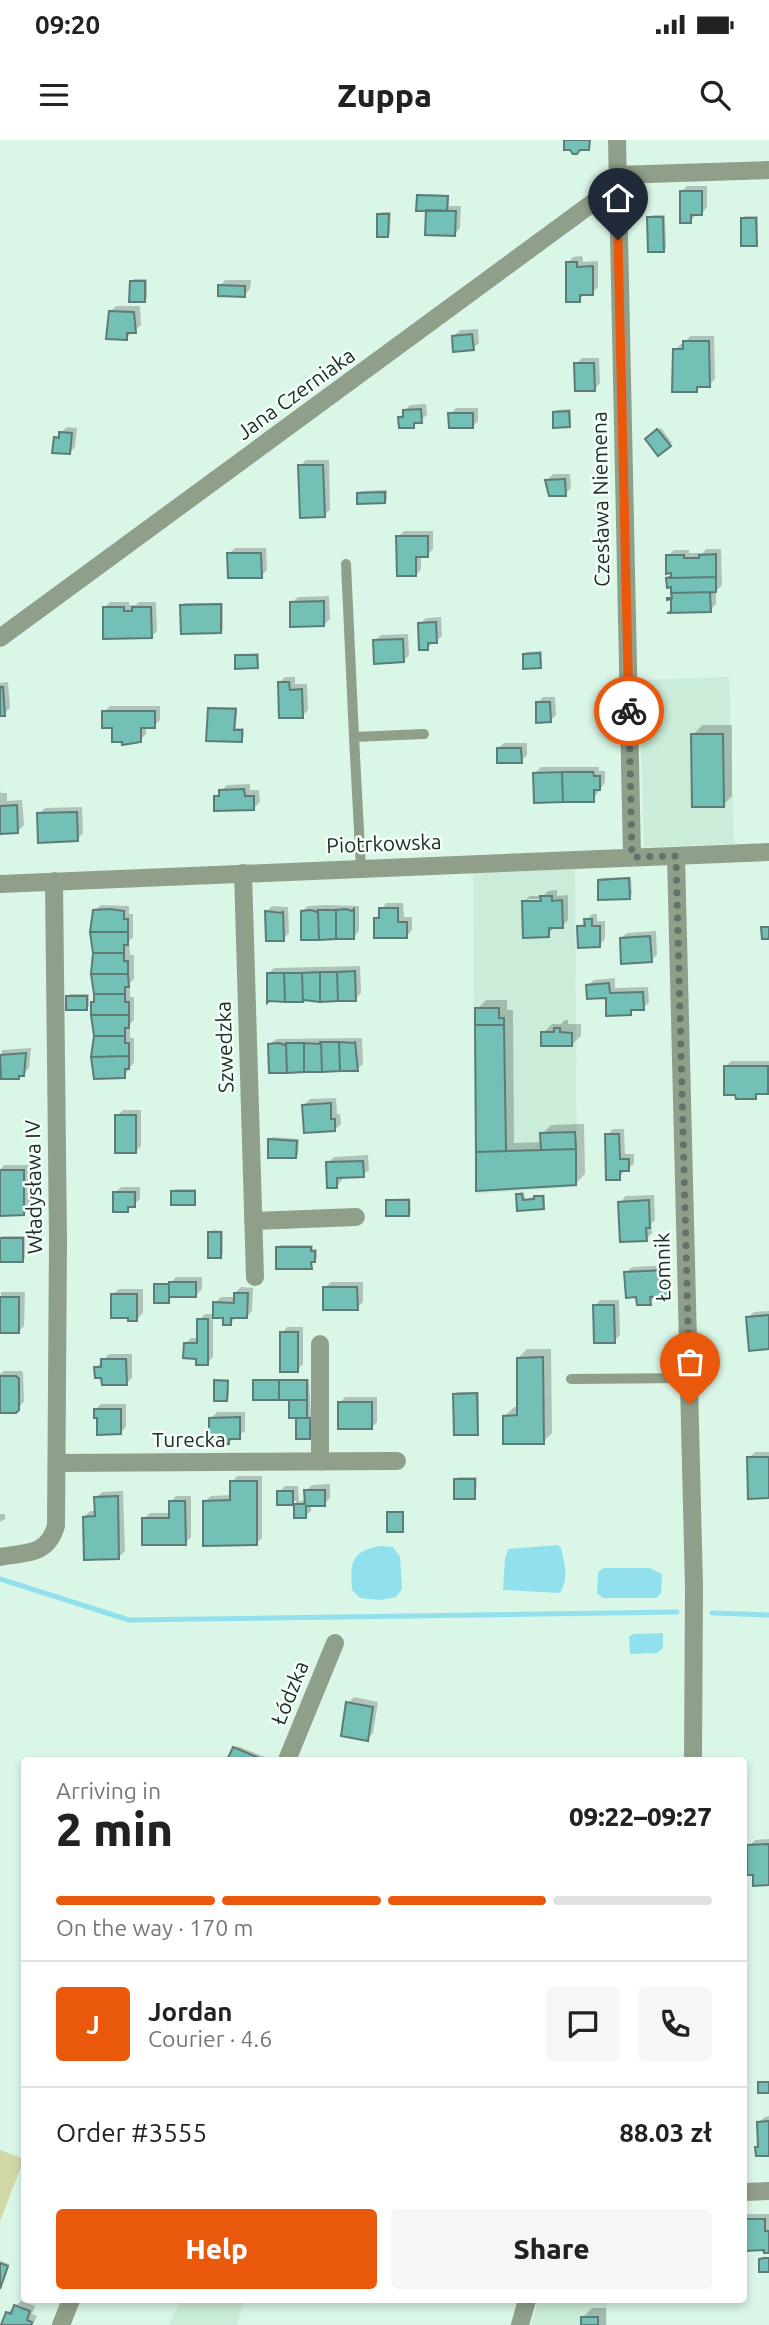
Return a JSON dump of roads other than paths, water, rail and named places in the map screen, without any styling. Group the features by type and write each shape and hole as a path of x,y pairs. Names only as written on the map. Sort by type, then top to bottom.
{"street":[{"name":"Czesława Niemena","path":"617,140 632,857"},
{"path":"617,180 769,170"},
{"name":"Jana Czerniaka","path":"0,638 617,180"},
{"name":"Piotrkowska","path":"0,884 769,852"},
{"name":"Łomnik","path":"676,856 694,1587 693,1757"},
{"name":"Szwedzka","path":"243,873 255,1278"},
{"name":"Władysława IV","path":"0,1557 45,1547 56,1526 58,1241 54,881"},
{"path":"253,1220 356,1217"},
{"path":"320,1344 320,1462"},
{"name":"Turecka","path":"58,1463 397,1461"},
{"name":"Łódzka","path":"288,1757 335,1643"},
{"path":"747,2192 769,2191"},
{"path":"61,2325 70,2303"},
{"path":"520,2325 526,2303"}],"lane":[{"path":"346,564 361,868"},
{"path":"355,737 424,734"},
{"path":"571,1379 689,1378"}],"water":[{"path":"558,1545 561,1548 565,1571 565,1582 560,1593 503,1590 508,1549"},
{"path":"380,1546 393,1547 400,1557 402,1589 396,1597 380,1600 360,1598 352,1590 351,1572 354,1560 363,1551"},
{"path":"604,1568 650,1568 662,1574 661,1593 656,1598 603,1598 597,1593 598,1572"},
{"path":"663,1633 663,1648 657,1653 630,1654 629,1637 633,1634"}],"waterway":[{"path":"0,1579 129,1620 677,1612"},
{"path":"712,1613 769,1615"}]}
